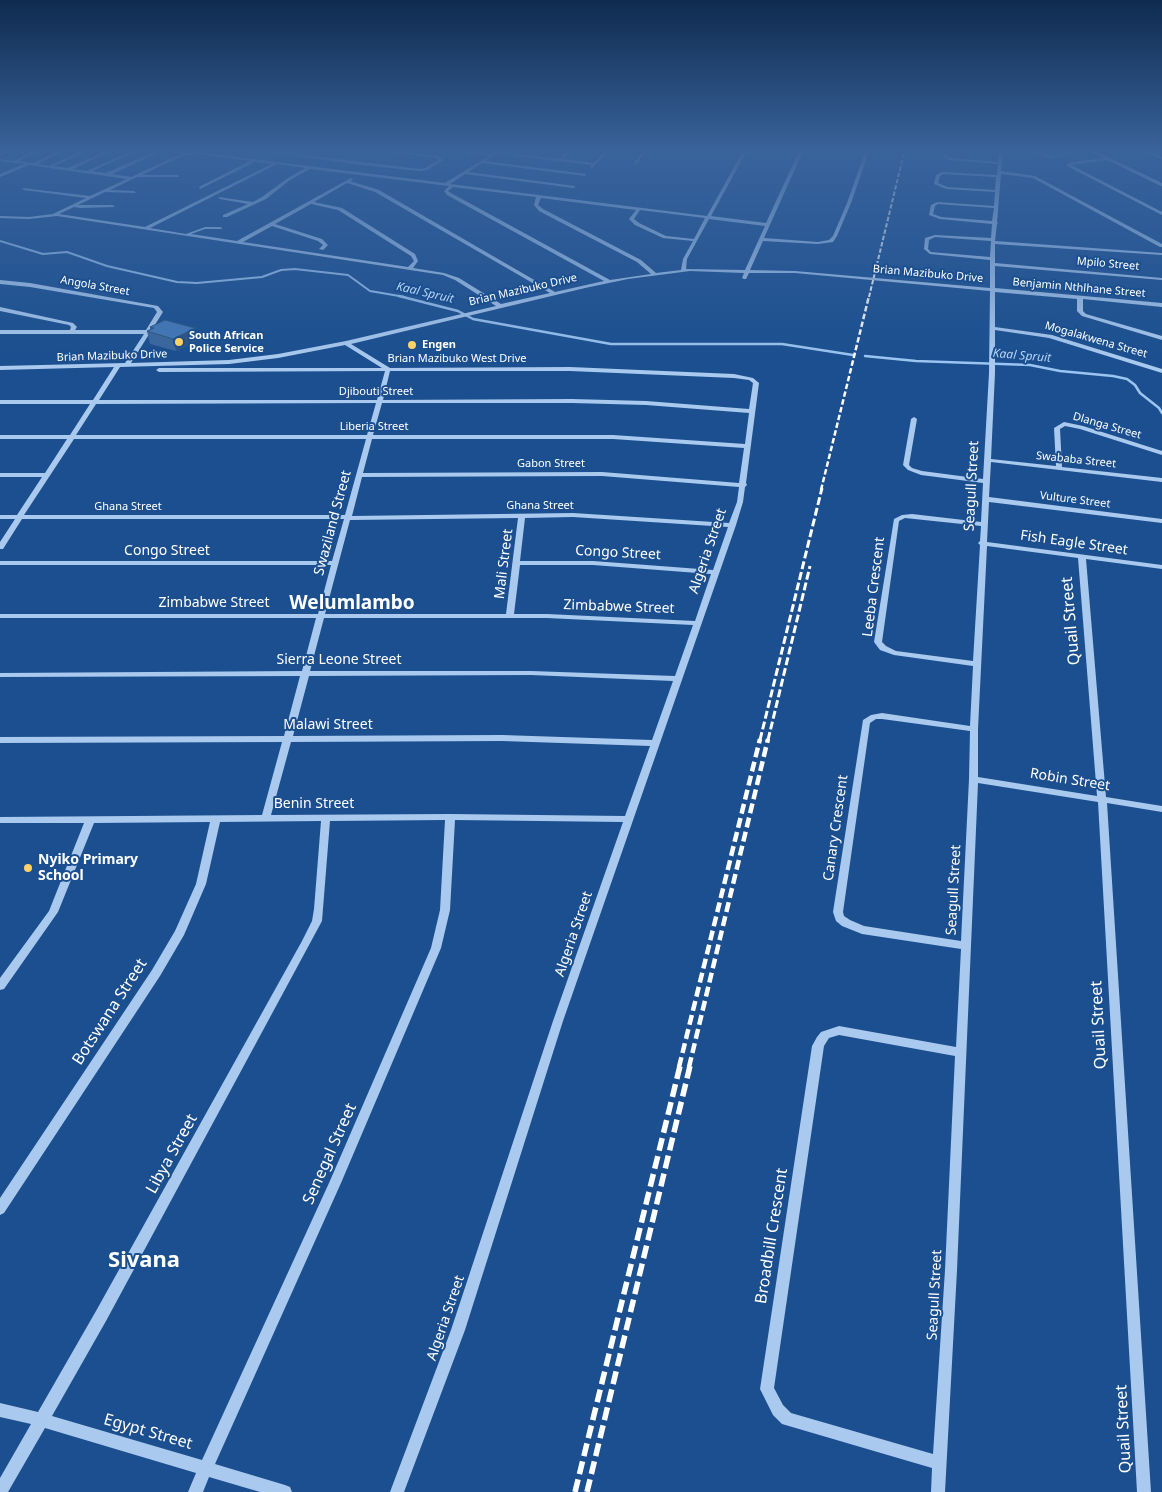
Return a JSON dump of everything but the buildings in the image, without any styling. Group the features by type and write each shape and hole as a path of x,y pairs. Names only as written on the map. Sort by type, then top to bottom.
{"street":[{"path":"78,219 410,268 451,276 500,306"},
{"path":"145,230 167,219"},
{"path":"238,243 281,219"},
{"path":"355,219 413,255 416,261 410,268"},
{"path":"425,219 554,293"},
{"path":"493,219 608,282"},
{"path":"557,219 639,261 654,274"},
{"path":"631,219 637,224 669,239 695,240"},
{"path":"683,271 685,259 708,219"},
{"path":"713,219 768,225"},
{"path":"744,278 771,219"},
{"path":"761,239 818,243 831,241 842,219"},
{"path":"947,219 996,223"},
{"name":"Seagull Street","path":"938,1492 951,1270 974,779 974,730 982,543 992,373 993,241 996,219"},
{"path":"1111,219 1162,246"},
{"path":"271,224 320,240 326,244 321,249"},
{"path":"185,235 205,228 220,228"},
{"name":"Mpilo Street","path":"993,241 935,236 927,239 926,249 930,253 937,254 1162,279"},
{"path":"993,241 1162,254"},
{"name":"Brian Mazibuko Drive","path":"0,368 126,366 254,359 298,353 554,293 654,274 683,271 748,270 795,272 994,290"},
{"name":"Angola Street","path":"0,282 30,285 156,307 160,312 126,366"},
{"name":"Benjamin Nthlhane Street","path":"994,290 1162,305"},
{"path":"1080,298 1080,311 1084,315 1162,338"},
{"path":"0,309 71,324 74,327 70,333"},
{"name":"Mogalakwena Street","path":"993,328 1050,336 1162,371"},
{"path":"0,332 148,332"},
{"path":"346,343 388,369"},
{"path":"0,547 118,366"},
{"name":"Swaziland Street","path":"266,818 388,369"},
{"name":"Brian Mazibuko West Drive","path":"159,370 590,369 734,376 754,381"},
{"name":"Algeria Street","path":"398,1492 458,1330 558,1020 733,525 744,485 756,383 754,381"},
{"name":"Djibouti Street","path":"0,402 611,402 752,411"},
{"path":"914,419 906,465 910,469 921,474 986,481"},
{"name":"Dlanga Street","path":"1059,468 1057,428 1064,424 1162,453"},
{"name":"Liberia Street","path":"0,437 613,437 748,446"},
{"name":"Swababa Street","path":"987,460 1162,480"},
{"name":"Gabon Street","path":"359,475 602,474 744,485"},
{"path":"0,475 46,475"},
{"name":"Vulture Street","path":"985,499 1162,521"},
{"name":"Ghana Street","path":"0,517 522,515 596,516 733,525"},
{"name":"Mali Street","path":"510,616 518,563 522,515"},
{"name":"Leeba Crescent","path":"977,664 894,653 883,648 878,642 896,520 904,516 912,516 983,524"},
{"name":"Fish Eagle Street","path":"982,543 1162,567"},
{"name":"Quail Street","path":"1082,557 1102,799 1144,1492"},
{"name":"Congo Street","path":"0,563 334,563"},
{"name":"Congo Street","path":"518,563 593,564 716,572"},
{"name":"Zimbabwe Street","path":"0,616 510,616 698,623"},
{"name":"Sierra Leone Street","path":"0,675 531,673 677,679"},
{"name":"Canary Crescent","path":"965,946 862,930 846,923 840,918 838,912 866,722 874,717 882,716 974,730"},
{"name":"Malawi Street","path":"0,740 502,738 655,743"},
{"name":"Robin Street","path":"974,779 1162,809"},
{"name":"Benin Street","path":"0,820 326,817 629,819"},
{"name":"Libya Street","path":"0,1492 42,1420 312,931 319,909 326,817"},
{"name":"Senegal Street","path":"195,1492 208,1468 335,1183 436,948 445,910 450,817"},
{"name":"Botswana Street","path":"0,1208 156,973 180,932 201,884 216,818"},
{"path":"0,986 52,912 90,820"},
{"name":"Broadbill Crescent","path":"939,1462 788,1419 770,1399 767,1389 818,1046 821,1040 825,1035 839,1030 960,1052"},
{"name":"Egypt Street","path":"0,1410 42,1420 285,1492"}],"waterway":[{"name":"Kaal Spruit","path":"0,241 43,254 67,252 107,266 177,282 197,283 262,277 281,270 295,269 348,275 370,291 405,297"},
{"name":"Kaal Spruit","path":"399,296 458,311 473,319 611,344 782,344 853,355"},
{"name":"Kaal Spruit","path":"865,356 916,361 1030,365 1060,371 1113,376 1127,379 1135,385 1140,393 1159,408 1162,413"}],"railway":[{"path":"869,297 888,219"},
{"path":"821,490 869,296"},
{"path":"760,740 822,488"},
{"path":"768,740 810,566"},
{"path":"679,1067 760,739"},
{"path":"689,1067 768,739"},
{"path":"575,1492 680,1066"},
{"path":"587,1492 690,1066"}],"place":[{"name":"South African Police Service","path":"179,342"},
{"name":"Engen","path":"412,345"},
{"name":"Nyiko Primary School","path":"28,868"}],"district":[{"name":"Welumlambo","path":"352,604"},
{"name":"Sivana","path":"144,1261"}]}
